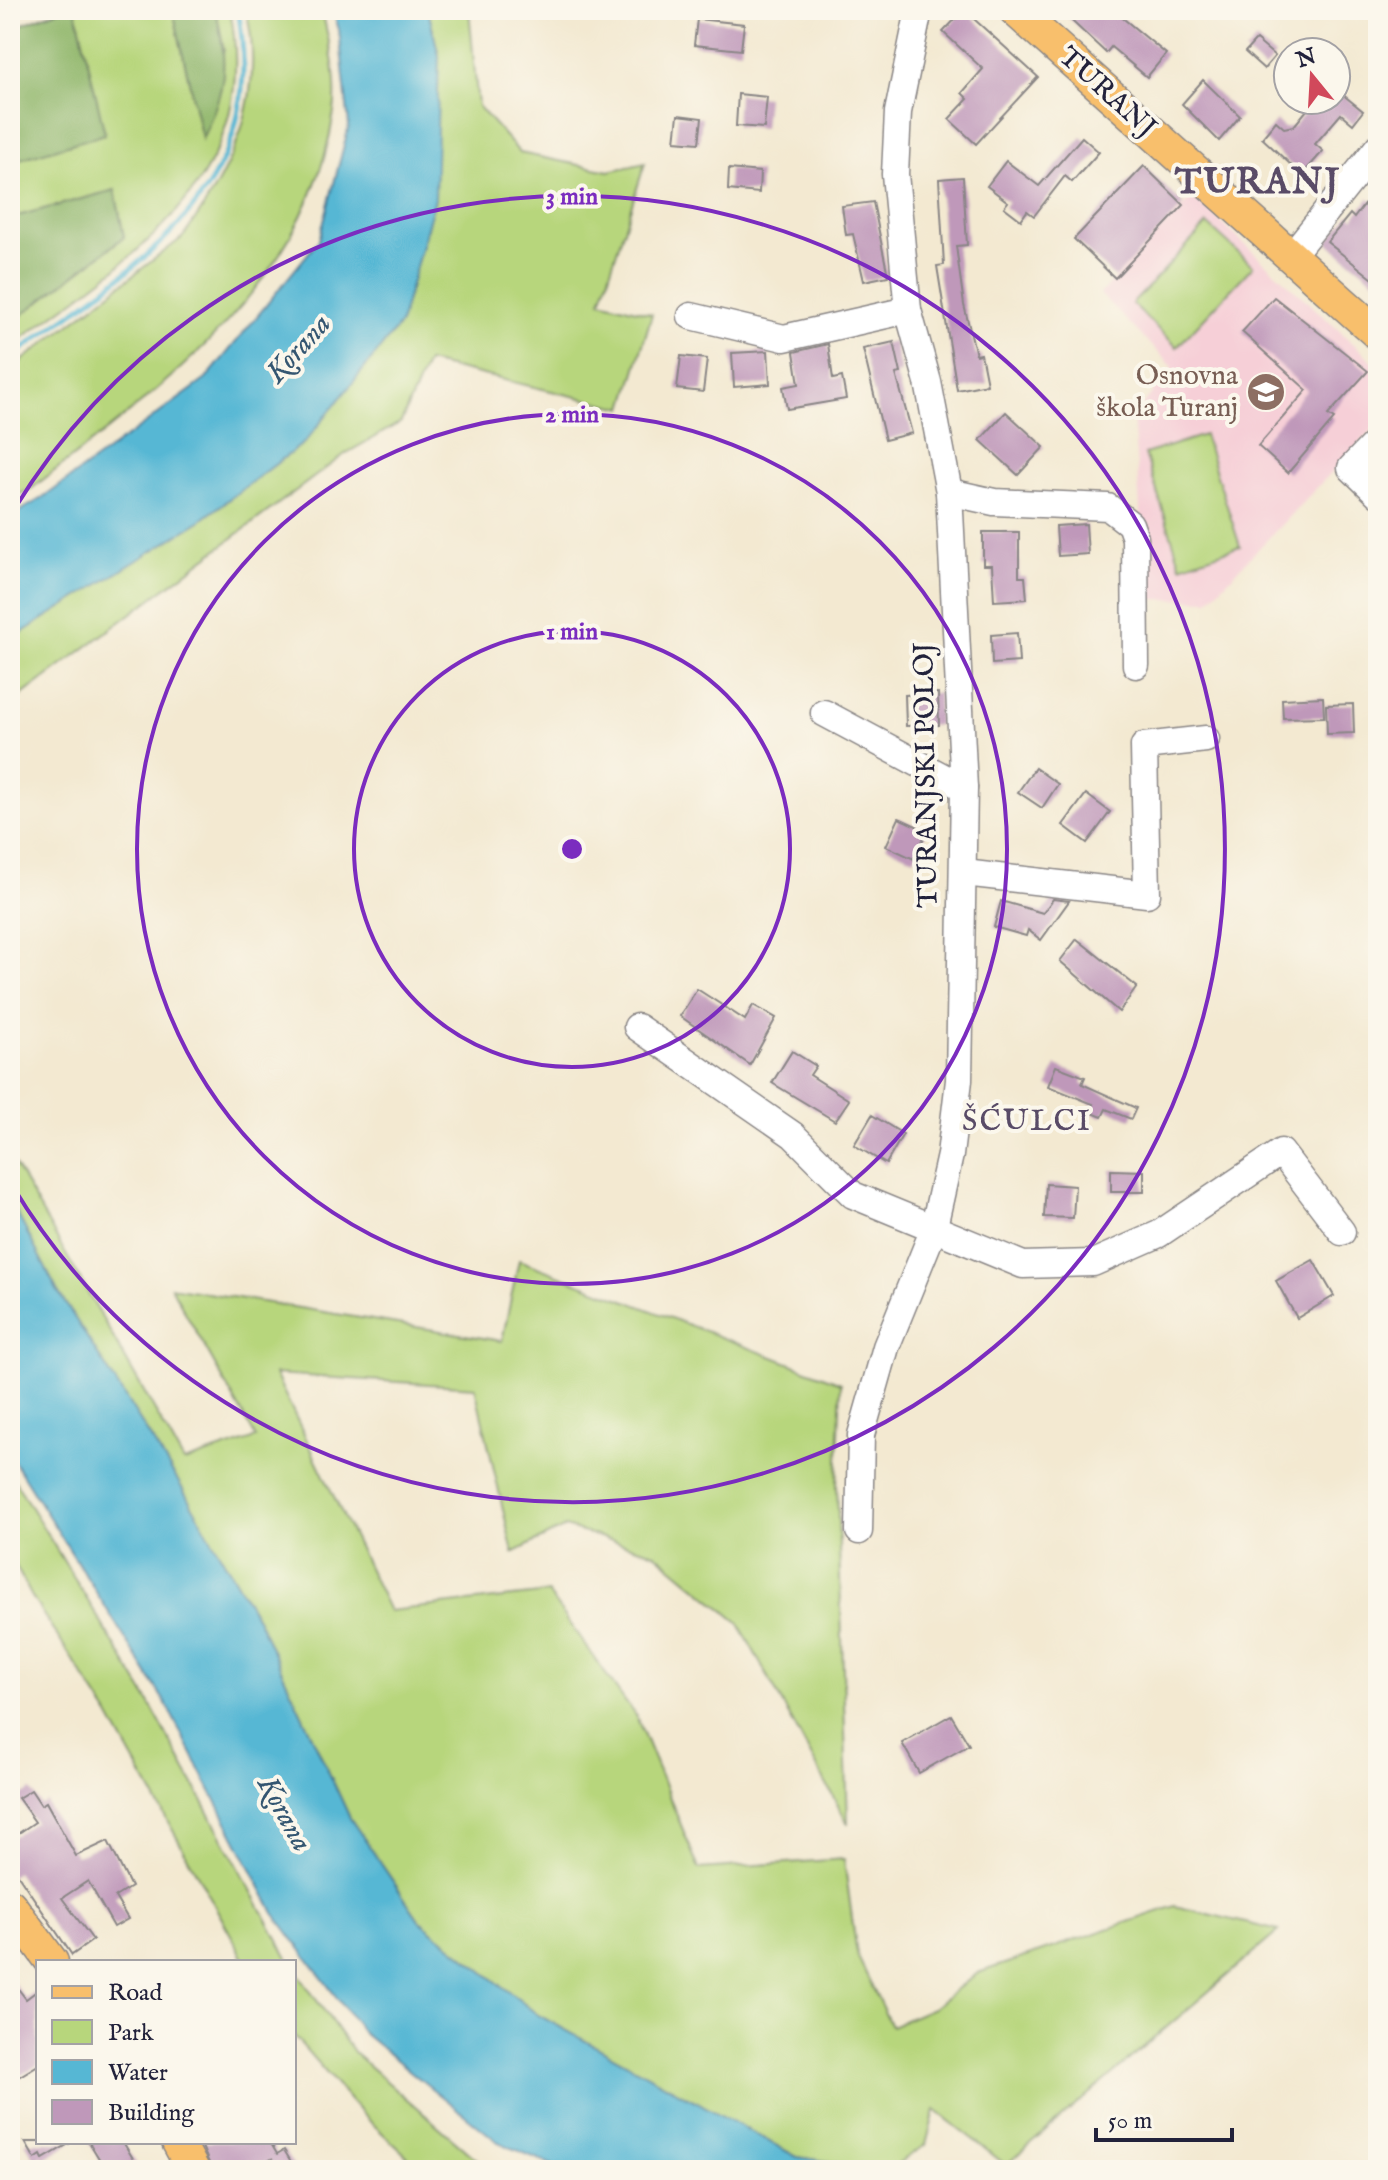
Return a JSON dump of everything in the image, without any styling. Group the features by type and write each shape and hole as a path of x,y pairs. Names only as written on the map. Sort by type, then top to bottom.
{"main road":[{"name":"TURANJ","path":"1015,10 1378,334"},
{"path":"10,1905 51,1960"},
{"path":"179,2144 193,2170"}],"street":[{"name":"TURANJSKI POLOJ","path":"859,1531 861,1435 886,1347 933,1231 950,1155 959,1080 964,788 949,492 928,382 908,310 895,174 898,112 919,10"},
{"path":"1290,257 1378,147"},
{"path":"691,316 784,338 908,310"},
{"path":"1378,440 1351,468 1378,494"},
{"path":"949,492 994,502 1093,504 1121,514 1130,524 1135,538 1136,665"},
{"path":"824,713 964,788"},
{"path":"964,873 1147,894 1144,746 1206,739"},
{"path":"637,1027 793,1135 853,1195 933,1231 1023,1265 1093,1263 1159,1234 1281,1152 1342,1232"}],"shaded area":[{"name":"Osnovna škola Turanj","path":"1193,197 1378,366 1378,424 1209,600 1147,599 1133,417 1173,367 1100,294"}],"green space":[{"path":"59,10 76,10 105,134 10,162 10,29"},
{"path":"76,10 173,10 202,137 224,50 216,10 230,10 235,70 227,123 207,169 177,210 141,247 10,347 10,324 124,237 115,190 10,218 10,162 104,133"},
{"path":"173,10 216,10 223,76 221,90 202,139"},
{"path":"246,10 322,10 328,35 334,74 334,112 319,174 294,230 261,281 221,328 177,372 31,489 10,499 10,370 183,237 201,211 230,158 248,101 252,72"},
{"path":"428,10 469,10 478,106 520,153 609,171 645,163 601,301 652,314 624,408 427,362 401,422 345,454 10,704 10,640 200,521 305,442 439,56"},
{"path":"115,190 124,237 10,324 10,218"},
{"path":"1207,224 1253,266 1177,347 1132,304"},
{"path":"1204,435 1240,546 1181,566 1145,454"},
{"path":"10,1156 184,1462 256,1438 171,1287 502,1341 519,1260 841,1383 837,1485 848,1824 738,1622 655,1553 565,1527 513,1553 475,1387 275,1374 389,1611 548,1593 637,1718 699,1869 844,1859 857,1955 891,2026 933,2008 978,1973 1175,1906 1279,1931 1006,2165 935,2110 926,2145 888,2170 797,2157 538,2015 420,1921 350,1818 258,1620 178,1481 57,1290 10,1200"},
{"path":"10,1473 144,1693 289,1960 245,1960 107,1712 33,1599 10,1555"},
{"path":"296,1971 354,2053 489,2170 422,2170 362,2114 296,2038"}],"water":[{"name":"Korana","path":"333,10 428,10 439,56 435,199 400,324 305,442 200,521 10,640 10,517 47,495 206,379 319,240 349,126 339,30"},
{"name":"Korana","path":"10,1200 57,1290 178,1481 258,1620 350,1818 420,1921 538,2015 797,2157 882,2170 564,2170 498,2142 363,2033 274,1913 165,1702 10,1455"}],"building":[{"path":"964,10 1038,77 976,144 949,119 968,99 962,93 983,69 943,32"},
{"path":"1060,10 1113,10 1166,54 1147,77 1111,47 1106,53"},
{"path":"697,19 744,24 741,50 694,45"},
{"path":"1256,40 1272,53 1272,60 1264,69 1245,52"},
{"path":"1203,80 1240,116 1219,141 1182,104"},
{"path":"738,94 767,97 764,128 736,126"},
{"path":"1352,102 1363,111 1353,124 1343,116 1352,116"},
{"path":"678,115 702,118 699,143 675,141"},
{"path":"1302,116 1339,116 1315,144 1323,151 1302,175 1262,138 1276,121 1284,128 1294,126"},
{"path":"1082,137 1099,152 1072,182 1065,176 1034,216 1027,211 1021,220 1004,207 1008,202 987,186 1006,161 1039,186"},
{"path":"1144,166 1184,205 1115,278 1074,239"},
{"path":"729,169 760,172 759,193 728,190"},
{"path":"963,177 967,245 956,246 964,305 976,355 981,354 987,384 957,390 937,266 944,265 939,179"},
{"path":"1369,198 1378,206 1378,283 1327,242 1350,214 1354,218"},
{"path":"873,202 888,276 864,281 853,234 846,235 842,206"},
{"path":"1274,297 1368,371 1328,415 1334,419 1288,473 1258,446 1307,390 1242,332"},
{"path":"894,342 901,373 896,374 912,433 885,440 863,349"},
{"path":"828,344 833,379 842,377 846,399 787,409 783,387 799,384 794,352"},
{"path":"768,351 770,384 734,387 732,353"},
{"path":"681,356 707,359 703,392 677,389"},
{"path":"1006,412 1044,447 1018,475 980,440"},
{"path":"1086,524 1088,554 1058,556 1056,526"},
{"path":"983,532 1019,532 1019,577 1025,577 1027,599 994,601 992,565 983,565"},
{"path":"1017,633 1019,662 992,664 991,635"},
{"path":"938,693 939,725 906,726 905,695"},
{"path":"1323,697 1324,717 1283,718 1282,699"},
{"path":"1353,704 1354,733 1327,734 1326,705"},
{"path":"1035,768 1058,784 1042,808 1018,792"},
{"path":"1086,794 1110,812 1087,843 1063,825"},
{"path":"899,818 927,831 914,859 886,846"},
{"path":"1053,899 1069,901 1041,940 1028,930 1026,936 994,927 1001,901 1043,913"},
{"path":"1077,939 1137,987 1119,1012 1060,961"},
{"path":"697,989 745,1020 753,1005 776,1018 750,1065 680,1016"},
{"path":"792,1051 816,1066 810,1075 849,1100 835,1121 772,1083"},
{"path":"1056,1066 1085,1077 1082,1084 1136,1108 1131,1119 1106,1109 1102,1117 1090,1112 1093,1104 1048,1086"},
{"path":"872,1115 903,1134 886,1164 854,1145"},
{"path":"1111,1170 1144,1171 1144,1192 1111,1192"},
{"path":"1046,1184 1075,1186 1073,1218 1044,1217"},
{"path":"1313,1260 1334,1296 1297,1318 1276,1281"},
{"path":"951,1715 969,1745 919,1773 902,1743"},
{"path":"31,1790 41,1805 46,1802 76,1856 108,1841 131,1887 115,1897 128,1919 114,1927 88,1881 62,1898 93,1940 72,1955 16,1872 10,1877 10,1839 35,1822 18,1798"},
{"path":"10,1978 26,1999 36,1992 36,2066 10,2082"},
{"path":"25,2142 69,2144 43,2159 41,2155 35,2159"},
{"path":"90,2144 124,2144 140,2170 106,2170"},
{"path":"201,2144 271,2144 277,2154 284,2150 296,2170 254,2170 273,2158 252,2170 212,2170"}],"waterway":[{"path":"10,358 147,255 184,218 214,176 234,129 243,74 238,10"}],"place":[{"name":"Osnovna škola Turanj","path":"1266,392"}],"district":[{"name":"TURANJ","path":"1258,183"},
{"name":"ŠĆULCI","path":"1027,1122"}]}
